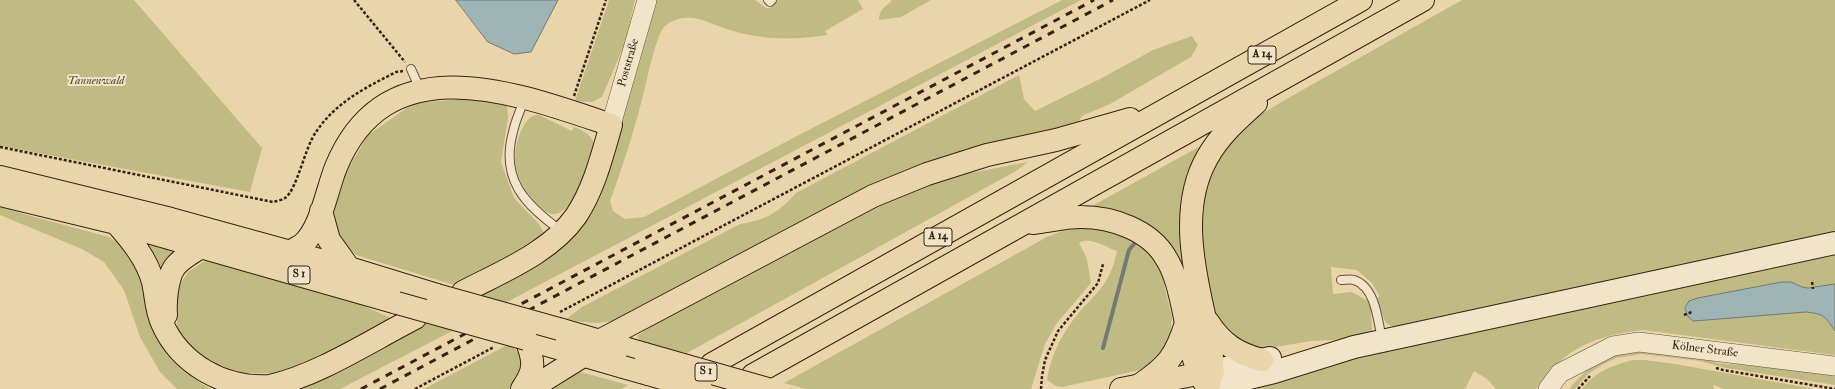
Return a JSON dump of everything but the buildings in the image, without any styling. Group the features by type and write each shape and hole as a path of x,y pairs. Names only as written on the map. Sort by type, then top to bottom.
{"main road":[{"name":"A 14","path":"712,364 1361,0"},
{"name":"A 14","path":"760,382 1022,225 1422,0"},
{"path":"1129,387 1154,376 1173,356 1195,320 1191,222 1192,204 1196,182 1207,158 1236,120 1281,80"},
{"path":"290,252 303,244 311,233 321,211 330,180 342,152 358,127 385,104 405,94 420,89 461,86 501,93 568,111 611,125 594,181 575,216 562,232 531,256 463,292"},
{"path":"530,389 583,356 599,341 752,259 887,190 927,174 987,155 1056,140 1164,110"},
{"name":"S 1","path":"0,177 171,219 349,268 421,290 544,337 583,356 701,389"},
{"name":"S 1","path":"0,195 116,223 397,303 544,337 599,341 645,354 760,382"},
{"path":"321,211 329,240 349,268"},
{"path":"1022,225 1080,217 1105,218 1124,224 1141,233 1166,257 1180,292 1195,320 1213,361 1206,380"},
{"path":"116,223 138,250 149,269 161,322 188,362 216,380 234,387 269,387 292,380 319,369 415,318"},
{"path":"1129,387 1274,372 1354,347 1835,243"},
{"path":"168,334 165,306 174,269 182,260 201,247"},
{"path":"1195,320 1226,344 1247,356 1262,360"},
{"path":"522,389 531,376 533,365 544,337"},
{"path":"1206,380 1262,360 1332,348 1354,347"}],"street":[{"name":"Poststraße","path":"611,125 647,0"},
{"name":"Kölner Straße","path":"1548,389 1560,374 1586,369 1613,346 1639,342 1835,366"},
{"path":"1564,389 1586,369"}],"lane":[{"path":"768,0 770,2 772,0"},
{"path":"411,69 420,89"},
{"path":"524,99 513,131 509,153 512,177 528,203 562,232"},
{"path":"1341,280 1354,280 1364,285 1372,298 1382,341"}],"path":[{"path":"0,147 274,202 284,199 292,191 309,144 315,132 334,110 357,92 396,72 411,69 354,0"},
{"path":"568,111 606,0"},
{"path":"544,337 1150,0"},
{"path":"1041,389 1045,360 1058,331 1098,282 1103,264"},
{"path":"1812,282 1813,289"},
{"path":"1684,315 1692,312"},
{"path":"415,389 496,346"},
{"path":"1713,366 1723,370 1835,389"},
{"path":"1578,389 1586,369"}],"green space":[{"name":"Tannenwald","path":"0,0 134,0 262,148 250,192 0,146"},
{"path":"609,0 635,0 625,43 602,97 592,102 575,101"},
{"path":"654,0 755,0 766,8 770,8 778,0 858,0 863,9 825,31 827,35 803,38 768,38 744,34 699,19 690,18 680,18 664,27 653,53 633,134 610,201 613,211 625,219 644,217 797,136 1062,0 1081,0 503,304 475,296 563,243"},
{"path":"891,0 931,0 901,17 879,20 881,12 891,2"},
{"path":"1462,0 1835,0 1835,233 1397,329 1386,323 1377,302 1379,295 1372,283 1357,270 1331,267 1333,294 1352,292 1368,301 1371,306 1372,331 1370,334 1355,339 1311,341 1264,349 1247,348 1215,322 1200,256 1198,220 1211,163 1253,119"},
{"path":"1192,36 1198,45 1191,57 1110,104 1082,116 1079,121 967,150 944,157 906,172 625,317 596,323 566,319 582,307 740,224 764,218 777,211 796,193 1019,75 1024,99 1035,111 1100,79 1153,50"},
{"path":"464,99 507,104 508,118 501,162 514,198 539,224 545,235 454,285 356,255 338,238 331,210 345,174 368,135 414,103"},
{"path":"535,115 539,115 572,131 574,127 580,129 593,141 593,159 583,183 570,204 562,211 555,214 547,212 532,198 521,182 515,164 515,154 520,133 528,120"},
{"path":"1213,139 1203,153 1194,299 1176,261 1083,211"},
{"path":"1028,162 1016,171 687,353 641,343 637,336 655,324 871,208 907,192 949,177"},
{"path":"0,205 20,213 109,237 123,246 138,264 162,344 172,360 183,371 210,389 177,389 160,372 140,337 124,290 104,262 82,249 0,215"},
{"path":"1083,228 1106,228 1141,244 1155,259 1161,272 1172,317 1170,338 1166,347 1153,361 1140,370 1062,387 1056,386 1047,380 1053,356 1064,334 1073,320 1100,290 1110,274 1114,264 1117,251 1093,241 1083,241 1079,243 1087,259 1091,283 1057,323 1045,344 1031,389 806,389 784,383 1047,237 1062,231"},
{"path":"138,238 183,250 160,275"},
{"path":"1835,254 1835,355 1643,330 1610,336 1582,346 1570,353 1558,363 1536,389 1496,389 1487,379 1474,371 1465,389 1248,389 1349,358 1808,257"},
{"path":"206,260 343,297 391,318 323,357 277,373 234,374 199,358 177,328 176,290 188,272"},
{"path":"427,321 456,329 340,389 296,389"},
{"path":"509,344 520,355 523,361 523,366 519,377 509,389 424,389"},
{"path":"1641,349 1707,357 1717,363 1781,367 1835,374 1835,385 1726,368 1700,361 1641,354 1616,358 1588,374 1575,389 1569,389 1586,371 1601,361"},
{"path":"1632,360 1645,360 1675,364 1815,389 1724,389 1714,385 1713,389 1582,389 1592,378 1604,370"},
{"path":"577,371 628,385 621,389 552,389"}],"water":[{"path":"456,0 558,0 531,52 514,54 488,42"},
{"path":"1782,282 1791,282 1808,288 1835,284 1835,331 1824,317 1806,312 1694,321 1689,317 1685,308 1689,301 1698,298"}],"waterway":[{"path":"1103,348 1129,250 1134,244"}],"railway":[{"path":"361,389 1094,0"},
{"path":"380,389 1113,0"}]}
